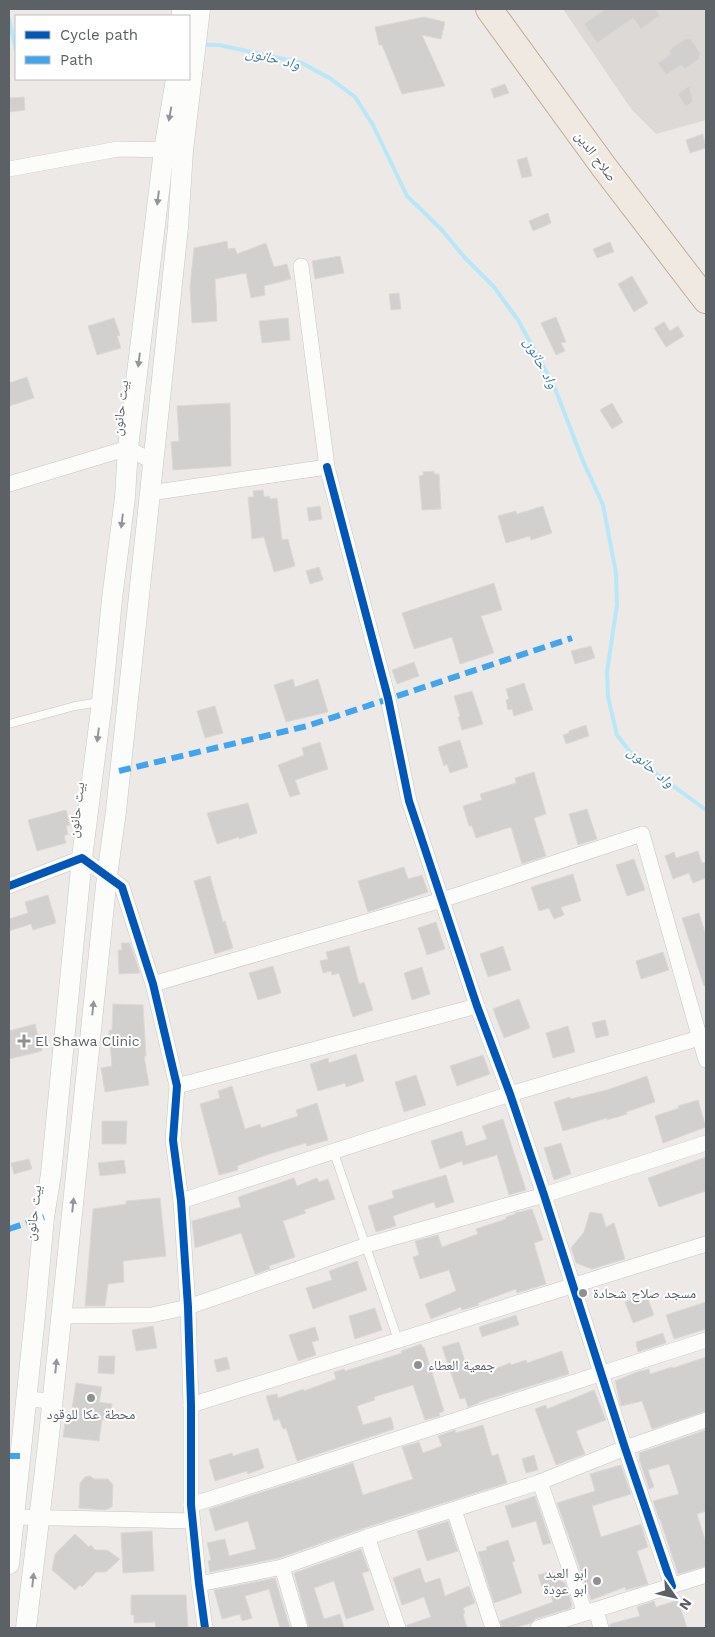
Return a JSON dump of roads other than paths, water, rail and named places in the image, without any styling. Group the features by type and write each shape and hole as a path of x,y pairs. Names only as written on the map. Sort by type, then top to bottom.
{"highway":[{"name":"صلاح الدين","path":"489,9 604,167 706,300"}],"main road":[{"name":"بيت حانون","path":"9,1564 82,858 125,497 128,448 183,80"},
{"name":"بيت حانون","path":"26,1628 40,1517 107,876 116,811 178,228 173,150"}],"street":[{"path":"9,169 118,149 173,150"},
{"path":"301,266 327,467 388,698 409,800 477,1006 510,1094 544,1195 625,1448 672,1586"},
{"path":"9,484 128,448 154,462"},
{"path":"150,493 327,467"},
{"path":"153,984 442,900 642,834 703,1037 706,1060"},
{"path":"9,886 82,858 122,887 153,984 177,1086 173,1140 181,1200 188,1307 192,1405 193,1522 205,1628"},
{"path":"177,1086 477,1006"},
{"path":"181,1200 510,1094 703,1037"},
{"path":"61,1316 152,1315 188,1307 367,1245 544,1195 706,1143"},
{"path":"192,1405 706,1244"},
{"path":"192,1505 601,1372 706,1340"},
{"path":"26,1399 52,1401"},
{"path":"199,1584 282,1567 367,1537 540,1482 625,1448 706,1420"},
{"path":"540,1482 590,1612 601,1628"},
{"path":"454,1510 492,1628"},
{"path":"14,1516 193,1522"},
{"path":"367,1537 398,1628"},
{"path":"282,1567 300,1628"},
{"path":"538,1628 706,1575"}],"lane":[{"path":"9,724 75,706 102,702"},
{"path":"334,1150 398,1340"}],"waterway":[{"name":"واد حانون","path":"9,19 15,46"},
{"name":"واد حانون","path":"201,45 219,45 302,63 331,79 355,97 373,125 407,196 442,230 465,258 494,287 518,320 554,386 583,461 603,505 616,573 617,605 607,672 608,697 617,735 635,758 706,810"}],"place":[{"name":"El Shawa Clinic","path":"24,1041"},
{"name":"مسجد صلاح شحادة","path":"583,1293"},
{"name":"جمعية العطاء","path":"418,1365"},
{"name":"محطة عكا للوقود","path":"91,1398"},
{"name":"ابو العبد ابو عودة","path":"597,1581"}]}
